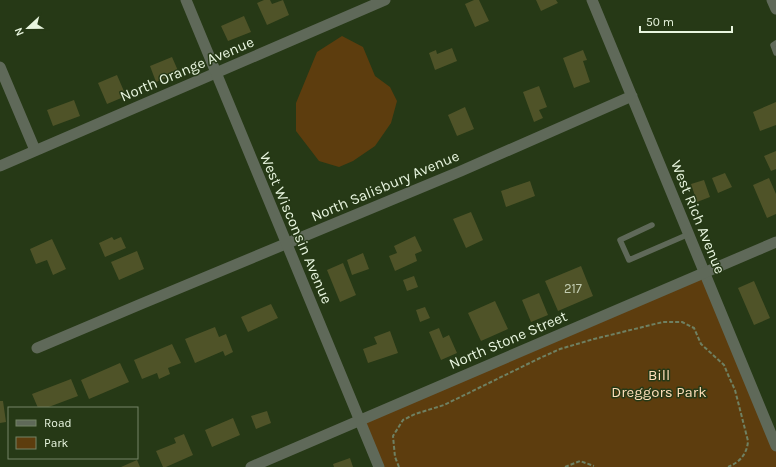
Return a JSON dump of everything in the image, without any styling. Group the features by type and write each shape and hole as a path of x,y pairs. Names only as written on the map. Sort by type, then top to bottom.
{"street":[{"name":"West Wisconsin Avenue","path":"186,0 379,467"},
{"name":"North Orange Avenue","path":"0,166 385,0"},
{"name":"West Rich Avenue","path":"592,0 776,446"},
{"path":"772,0 776,9"},
{"path":"0,67 35,150"},
{"name":"North Salisbury Avenue","path":"37,348 461,171 632,96"},
{"name":"North Stone Street","path":"251,467 776,242"}],"lane":[{"path":"776,43 773,45 776,53"},
{"path":"652,225 620,240 629,260 689,234"}],"path":[{"path":"399,467 395,456 393,436 403,420 415,414 444,405 560,349 594,338 663,322 682,322 694,328 701,344 724,365 735,390 748,442 747,450 743,456 728,467"},
{"path":"565,467 580,461 594,466"}],"green space":[{"path":"342,36 363,47 375,76 390,87 397,101 391,123 375,146 353,161 339,167 319,161 296,131 296,103 317,52"},
{"name":"Bill Dreggors Park","path":"705,273 776,446 776,467 379,467 360,420"}],"building":[{"path":"264,0 270,0 272,4 283,0 289,15 267,25 257,3"},
{"path":"474,0 479,0 489,21 475,27 465,4"},
{"path":"536,0 556,0 558,3 541,11"},
{"path":"244,16 251,32 228,41 221,26"},
{"path":"452,48 457,61 435,70 429,53 436,50 437,54"},
{"path":"583,50 587,60 583,61 590,82 574,88 563,58"},
{"path":"172,57 179,73 156,82 150,66"},
{"path":"117,75 126,96 107,104 98,83"},
{"path":"539,86 547,107 539,110 543,118 534,122 523,92"},
{"path":"74,100 80,116 53,126 47,110"},
{"path":"776,102 776,125 760,131 753,112"},
{"path":"465,107 474,129 457,136 448,115"},
{"path":"776,151 776,169 771,171 764,156"},
{"path":"725,173 732,187 718,193 712,178"},
{"path":"769,178 776,194 776,214 767,218 753,185"},
{"path":"704,180 710,197 697,202 691,184"},
{"path":"530,181 535,196 506,207 501,191"},
{"path":"471,212 483,240 466,248 453,219"},
{"path":"415,236 422,251 415,254 417,261 395,271 389,256 397,253 394,246"},
{"path":"112,237 114,240 121,237 126,248 105,257 99,243"},
{"path":"52,239 66,269 53,275 47,260 36,264 30,249"},
{"path":"137,251 144,269 119,280 111,262"},
{"path":"363,253 369,269 352,275 347,260"},
{"path":"343,263 356,295 340,302 327,270"},
{"path":"581,266 593,296 558,311 545,281"},
{"path":"414,276 418,287 407,291 403,280"},
{"path":"754,281 770,318 754,325 738,288"},
{"path":"539,293 548,315 531,322 522,300"},
{"path":"495,301 508,329 481,341 468,313"},
{"path":"271,304 278,318 248,332 241,317"},
{"path":"425,307 430,318 420,322 416,310"},
{"path":"215,327 219,337 226,334 233,352 225,356 223,351 195,363 185,339"},
{"path":"439,328 443,338 449,335 457,353 441,360 429,332"},
{"path":"390,331 398,353 368,363 363,349 377,344 374,337"},
{"path":"172,344 181,363 168,368 170,374 159,379 157,373 142,379 134,360"},
{"path":"120,363 129,382 89,399 81,380"},
{"path":"71,379 78,396 49,407 38,407 32,394"},
{"path":"0,401 3,401 6,422 0,423"},
{"path":"267,411 271,423 256,429 251,416"},
{"path":"233,418 240,435 212,447 205,430"},
{"path":"184,434 193,455 163,467 156,451 176,443 174,438"},
{"path":"350,458 353,467 334,467 333,464"},
{"path":"137,460 140,467 121,467"}]}
